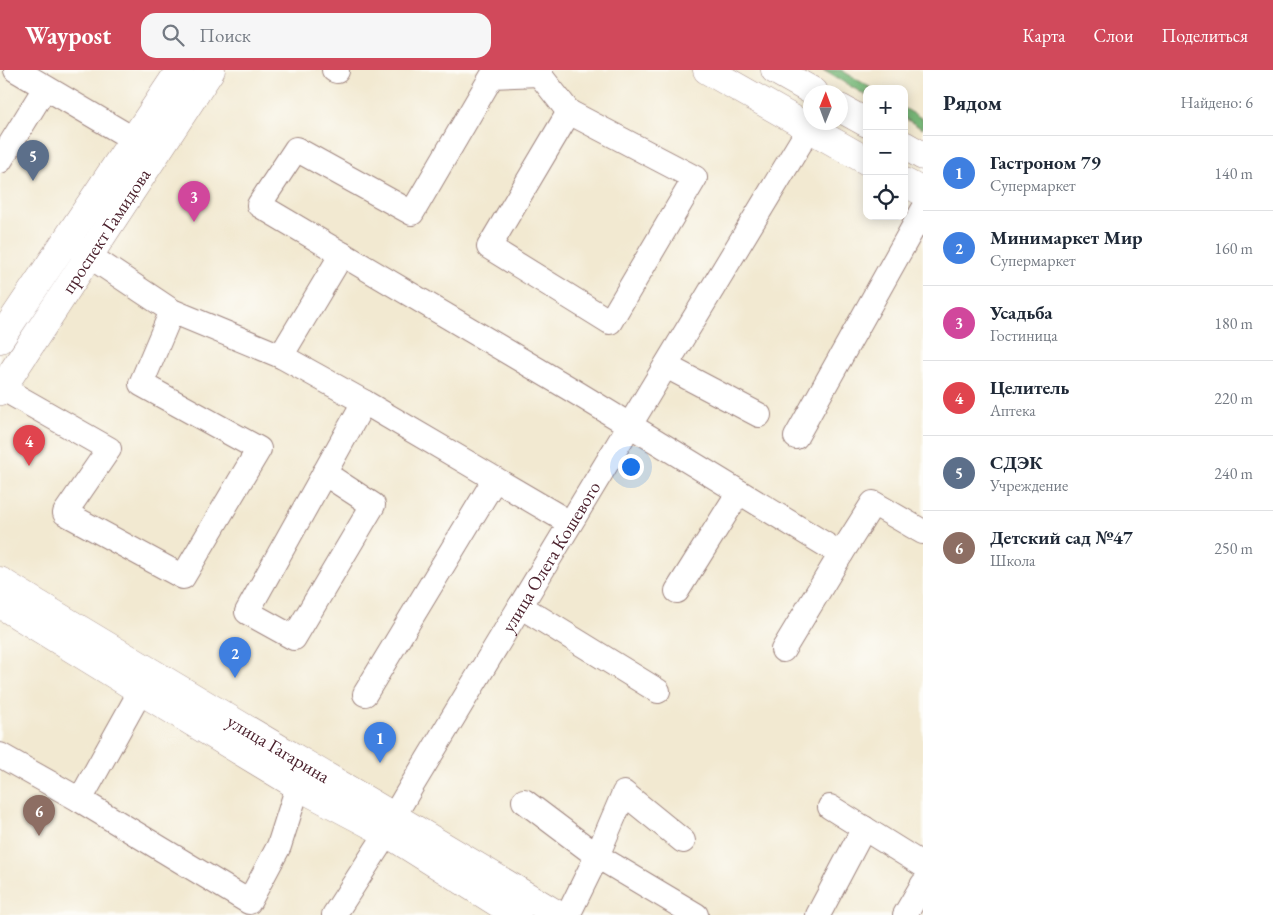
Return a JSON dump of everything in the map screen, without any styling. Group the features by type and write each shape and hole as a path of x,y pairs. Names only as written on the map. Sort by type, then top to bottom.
{"main road":[{"name":"проспект Гамидова","path":"1,389 77,248 133,138 180,70"},
{"name":"проспект Гамидова","path":"0,339 156,152 210,70"},
{"path":"707,70 803,121"},
{"path":"775,70 803,86"},
{"path":"848,112 863,121"},
{"path":"819,130 863,158"},
{"path":"908,147 923,156"},
{"path":"908,184 923,192"},
{"name":"улица Гагарина","path":"0,581 145,682"},
{"name":"улица Гагарина","path":"0,604 145,682 300,774 558,915"},
{"name":"улица Гагарина","path":"390,824 517,915"}],"street":[{"path":"16,70 42,80 156,152"},
{"path":"569,112 489,247 610,322 695,178 569,112 540,72 492,76 412,213 296,149 260,205 630,425 841,554"},
{"path":"0,161 42,80"},
{"name":"улица Олега Кошевого","path":"335,915 808,130"},
{"path":"796,437 923,210"},
{"path":"77,248 172,310 281,356 364,402 570,523"},
{"path":"281,356 342,254"},
{"path":"1,389 109,449 65,512 182,577 259,449 141,384 172,310"},
{"path":"666,366 759,415"},
{"path":"324,473 373,505 294,638 247,612 324,473 364,402"},
{"path":"366,694 495,479"},
{"path":"677,591 739,492"},
{"path":"782,650 873,503 923,532"},
{"path":"520,606 658,691"},
{"path":"80,800 145,682"},
{"path":"0,755 80,800 245,908 279,846 300,774"},
{"path":"568,915 597,856 624,793 683,841"},
{"path":"524,801 597,856 696,915"},
{"path":"830,807 923,865"},
{"path":"818,915 864,828"},
{"path":"905,915 923,884"}],"green space":[{"path":"823,70 841,70 866,85 863,85 863,94"},
{"path":"908,110 923,119 923,129 908,120"}],"place":[{"name":"СДЭК","path":"33,181"},
{"name":"Усадьба","path":"194,222"},
{"name":"Целитель","path":"29,466"},
{"name":"Минимаркет Мир","path":"235,678"},
{"name":"Гастроном 79","path":"380,763"},
{"name":"Детский сад №47","path":"39,836"}]}
